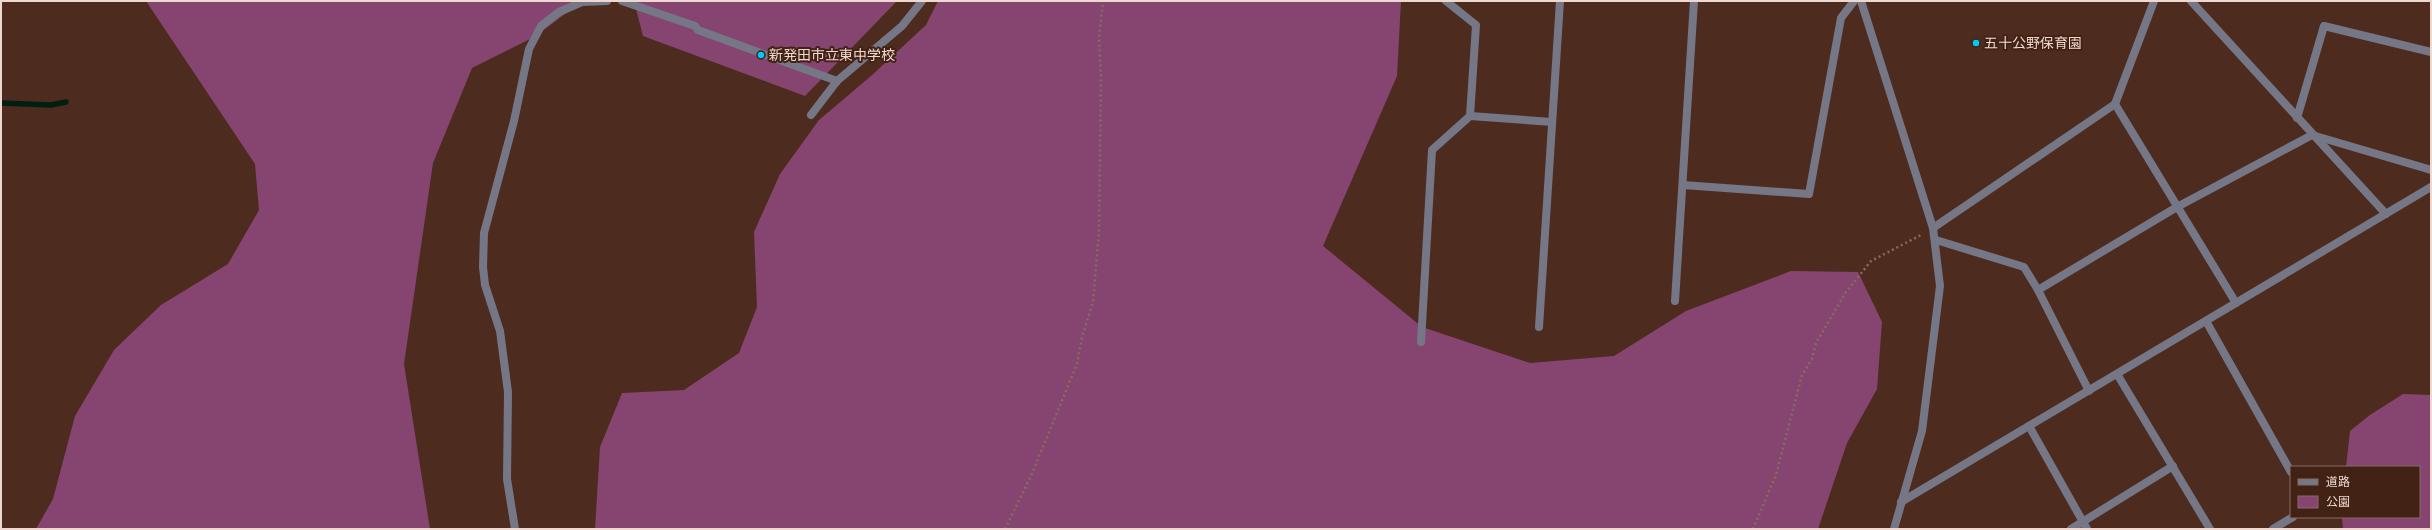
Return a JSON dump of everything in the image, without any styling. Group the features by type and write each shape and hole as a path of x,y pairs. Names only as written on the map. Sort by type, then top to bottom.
{"street":[{"path":"515,529 507,479 508,392 500,331 485,285 482,267 484,233 514,121 529,49 541,26 559,12 582,2 608,1"},
{"path":"622,1 695,26 698,30 837,80"},
{"path":"812,115 837,80 902,26 922,1"},
{"path":"1421,342 1432,150 1470,116 1476,25 1446,1"},
{"path":"1539,327 1560,1"},
{"path":"1675,301 1694,1"},
{"path":"1683,185 1809,194 1841,18 1854,1"},
{"path":"1861,1 1934,228 1940,286 1922,431 1894,529"},
{"path":"1934,228 2115,104 2154,1"},
{"path":"2191,1 2312,135 2386,214"},
{"path":"2297,118 2324,26 2430,52 2431,43"},
{"path":"2115,104 2236,303"},
{"path":"1470,116 1552,122"},
{"path":"2038,290 2178,208 2312,135 2431,170"},
{"path":"1901,502 2431,187"},
{"path":"1936,240 2024,267 2038,290 2089,391"},
{"path":"2206,321 2290,470"},
{"path":"2117,374 2210,529"},
{"path":"2029,426 2085,525"},
{"path":"2071,529 2085,525 2172,466"},
{"path":"2273,529 2291,518"}],"path":[{"path":"1005,529 1031,476 1077,364 1082,337 1093,302 1099,232 1101,77 1099,36 1103,1"},
{"path":"1753,529 1776,475 1802,375 1812,359 1816,343 1846,292 1871,261 1934,228"}],"green space":[{"path":"146,1 582,1 536,36 472,68 433,163 404,364 430,529 36,529 53,499 75,416 114,350 161,305 228,264 259,210 255,164"},
{"name":"新発田市立東中学校","path":"634,1 897,1 805,96 643,36"},
{"path":"938,1 1401,1 1397,76 1323,246 1422,327 1530,363 1614,356 1686,311 1791,271 1858,272 1882,322 1877,389 1847,443 1818,529 595,529 600,447 622,393 684,390 739,353 757,307 754,232 780,174 819,120 871,76 926,25"},
{"path":"2403,394 2431,395 2431,529 2343,529 2342,518 2420,518 2420,466 2346,466 2350,431 2370,415"}],"waterway":[{"path":"1,103 51,105 66,102"}],"place":[{"name":"五十公野保育園","path":"1976,43"},
{"name":"新発田市立東中学校","path":"761,55"}]}
